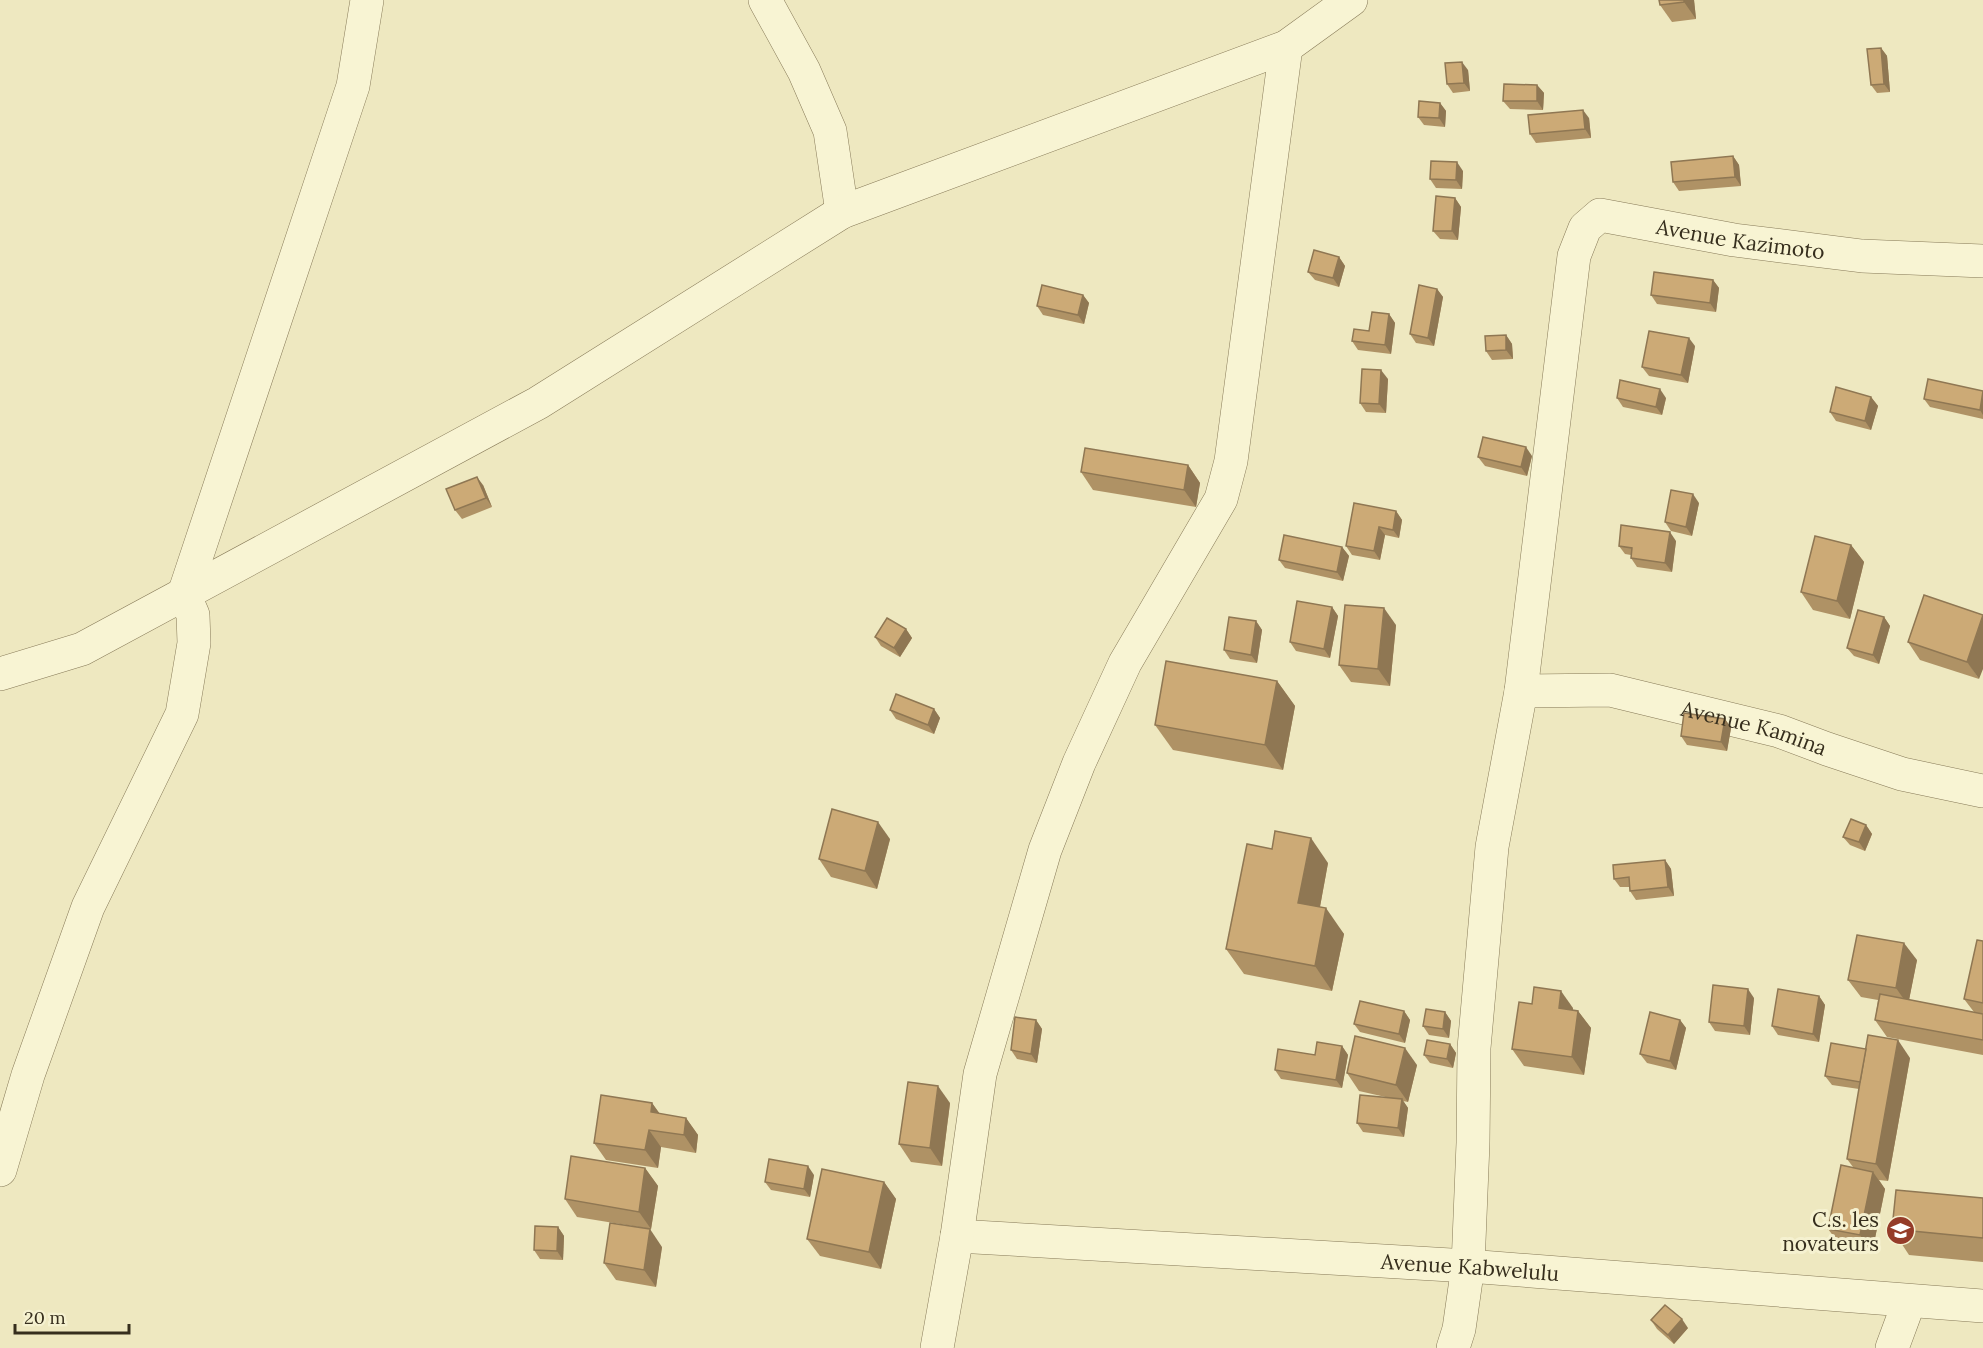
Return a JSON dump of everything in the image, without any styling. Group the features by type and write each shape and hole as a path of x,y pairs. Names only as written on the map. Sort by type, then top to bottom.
{"street":[{"path":"0,1170 28,1075 88,907 182,714 194,643 193,615 184,594 353,86 367,0"},
{"path":"765,0 804,71 830,131 842,212"},
{"path":"0,674 82,649 538,403 842,212 1286,47 1351,0"},
{"path":"937,1348 957,1236 980,1074 1045,850 1079,763 1125,663 1221,499 1231,461 1286,47"},
{"name":"Avenue Kazimoto","path":"1453,1348 1459,1329 1468,1266 1474,1048 1492,848 1521,691 1574,256 1585,228 1600,215 1734,240 1862,256 1983,261"},
{"name":"Avenue Kamina","path":"1521,691 1610,690 1779,731 1902,774 1983,791"},
{"name":"Avenue Kabwelulu","path":"957,1236 1468,1266 1983,1306"},
{"path":"1892,1348 1909,1302"}],"building":[{"path":"1659,0 1684,0 1684,2 1660,5"},
{"path":"1881,48 1884,84 1871,85 1867,49"},
{"path":"1462,62 1464,83 1447,84 1445,63"},
{"path":"1504,84 1537,85 1537,101 1503,101"},
{"path":"1419,101 1440,103 1439,118 1418,117"},
{"path":"1583,110 1585,129 1530,134 1528,115"},
{"path":"1733,156 1735,177 1673,182 1671,162"},
{"path":"1431,161 1457,162 1456,180 1430,179"},
{"path":"1436,196 1455,198 1452,231 1433,231"},
{"path":"1314,250 1339,257 1333,278 1308,272"},
{"path":"1654,272 1713,280 1710,303 1651,295"},
{"path":"1042,285 1083,295 1078,315 1037,306"},
{"path":"1419,285 1437,289 1428,338 1410,334"},
{"path":"1372,312 1389,314 1385,345 1352,341 1354,329 1369,331"},
{"path":"1649,331 1689,338 1681,375 1642,367"},
{"path":"1506,335 1506,350 1486,351 1485,336"},
{"path":"1362,369 1381,370 1379,404 1360,403"},
{"path":"1928,379 1983,391 1980,410 1924,399"},
{"path":"1620,380 1660,389 1656,407 1617,398"},
{"path":"1836,387 1871,397 1865,421 1830,412"},
{"path":"1483,437 1526,447 1521,467 1478,457"},
{"path":"1085,448 1188,465 1184,490 1081,472"},
{"path":"477,477 486,498 455,510 446,489"},
{"path":"1671,490 1693,494 1686,527 1665,522"},
{"path":"1354,503 1396,511 1393,530 1379,527 1374,551 1346,546"},
{"path":"1621,525 1670,532 1665,563 1631,558 1632,548 1619,546"},
{"path":"1284,535 1342,547 1337,572 1279,560"},
{"path":"1815,536 1851,545 1837,601 1801,592"},
{"path":"1924,595 1983,615 1967,662 1908,642"},
{"path":"1297,601 1332,607 1324,649 1290,642"},
{"path":"1345,605 1384,608 1378,669 1339,665"},
{"path":"1858,610 1884,617 1873,655 1847,648"},
{"path":"1229,617 1256,621 1251,655 1224,650"},
{"path":"887,618 906,629 894,648 875,637"},
{"path":"1166,661 1277,681 1265,745 1155,725"},
{"path":"896,694 934,709 928,725 890,710"},
{"path":"1684,713 1725,719 1721,742 1681,736"},
{"path":"832,809 878,822 865,871 819,859"},
{"path":"1851,819 1866,825 1859,842 1843,837"},
{"path":"1275,831 1311,838 1298,903 1326,908 1315,966 1226,949 1247,844 1272,849"},
{"path":"1665,860 1668,887 1630,891 1629,877 1614,879 1613,865"},
{"path":"1857,935 1904,943 1896,988 1848,980"},
{"path":"1977,940 1983,941 1983,1003 1964,999"},
{"path":"1713,985 1748,989 1744,1026 1709,1022"},
{"path":"1534,987 1561,991 1559,1008 1578,1011 1572,1057 1512,1049 1519,1002 1532,1004"},
{"path":"1778,989 1819,996 1813,1034 1772,1026"},
{"path":"1880,994 1983,1014 1983,1040 1875,1020"},
{"path":"1360,1001 1404,1011 1399,1034 1354,1024"},
{"path":"1426,1009 1445,1012 1443,1029 1423,1026"},
{"path":"1650,1012 1680,1020 1670,1061 1640,1054"},
{"path":"1015,1017 1036,1020 1031,1054 1011,1050"},
{"path":"1868,1035 1898,1040 1876,1164 1847,1159"},
{"path":"1355,1036 1405,1048 1396,1085 1347,1073"},
{"path":"1427,1040 1450,1044 1447,1059 1424,1055"},
{"path":"1317,1042 1342,1046 1336,1080 1275,1070 1278,1049 1315,1055"},
{"path":"1831,1043 1866,1049 1860,1082 1825,1076"},
{"path":"908,1082 938,1086 930,1148 899,1144"},
{"path":"601,1095 652,1103 651,1112 686,1118 684,1135 649,1130 645,1150 594,1143"},
{"path":"1360,1095 1402,1099 1398,1128 1357,1123"},
{"path":"571,1156 645,1168 639,1212 565,1199"},
{"path":"769,1159 808,1166 804,1189 765,1182"},
{"path":"1841,1165 1873,1172 1860,1235 1828,1229"},
{"path":"822,1169 884,1182 869,1252 807,1239"},
{"path":"1896,1190 1983,1198 1983,1238 1892,1229"},
{"path":"610,1223 650,1229 644,1270 604,1263"},
{"path":"535,1226 558,1227 557,1251 534,1250"},
{"path":"1665,1305 1682,1319 1668,1335 1651,1320"}],"place":[{"name":"C.s. les novateurs","path":"1900,1231"}]}
